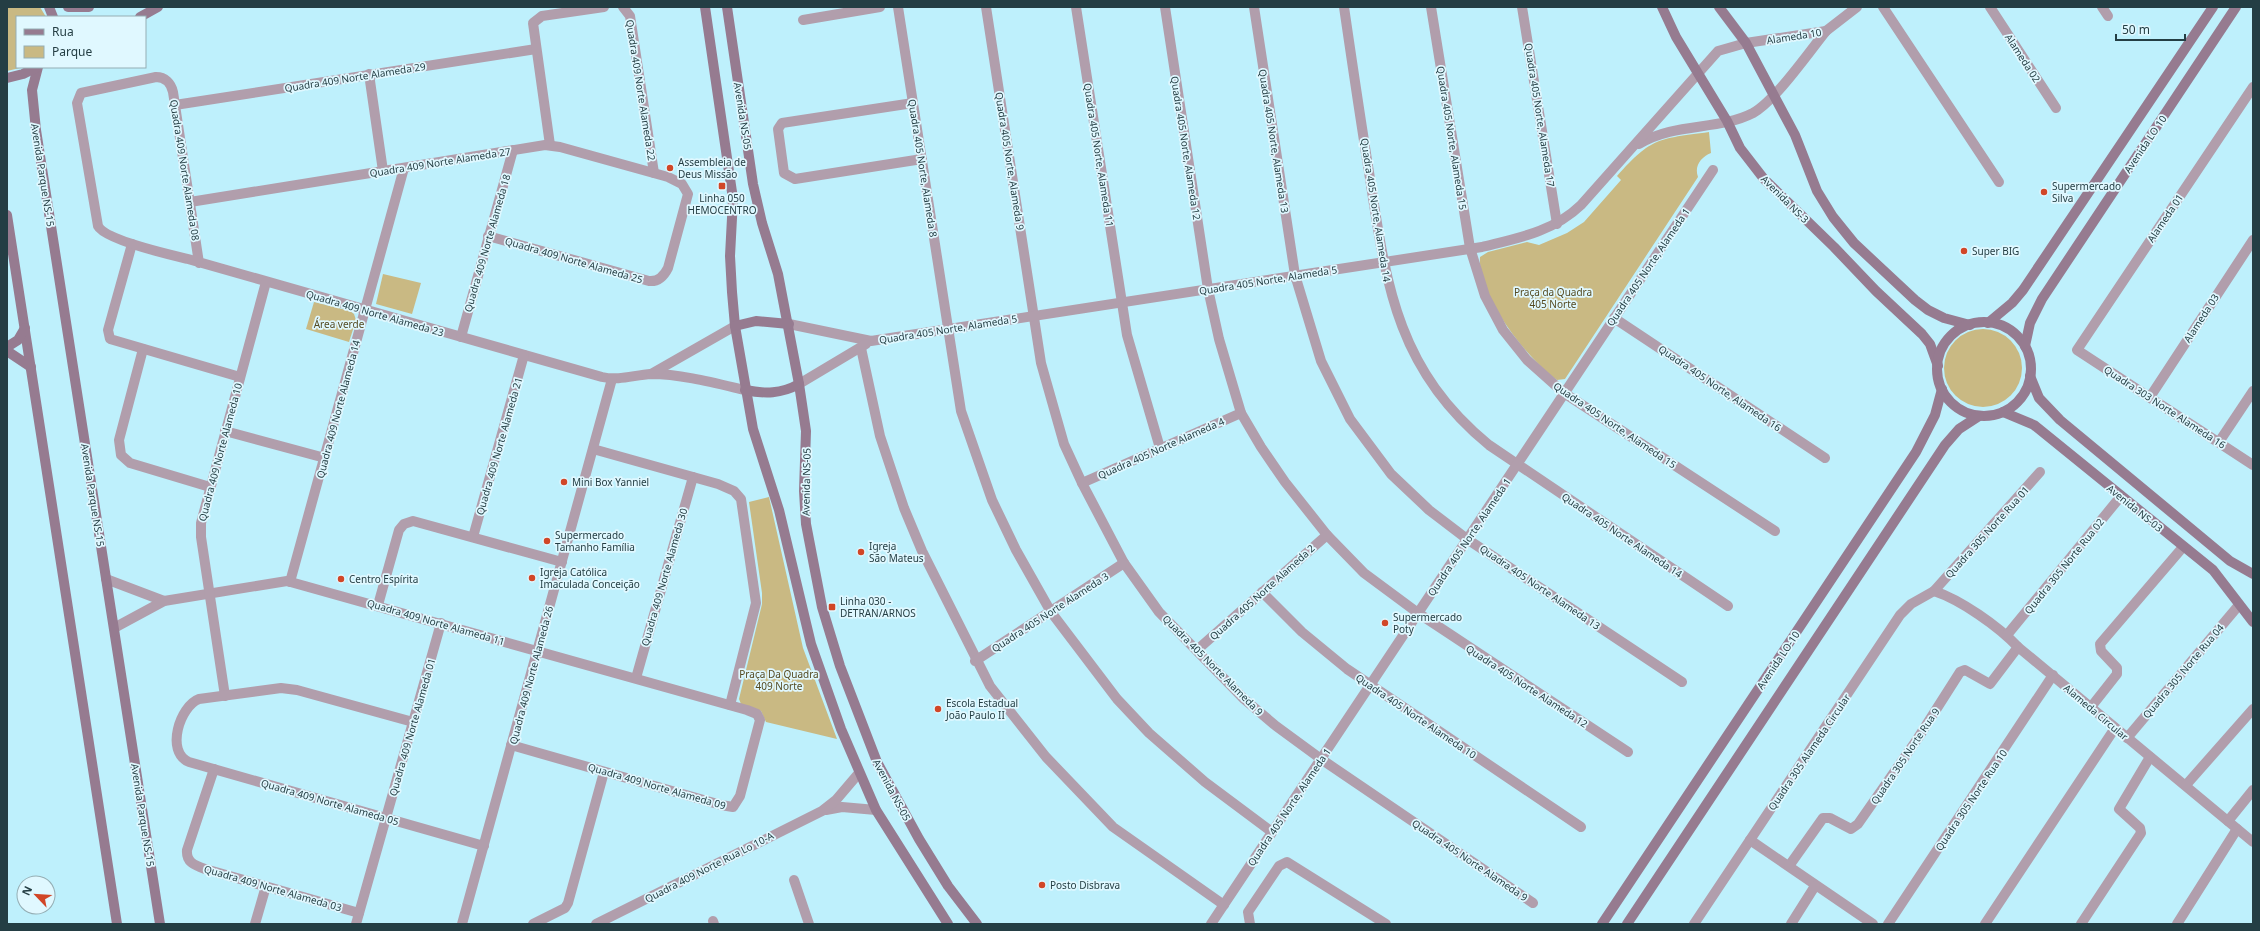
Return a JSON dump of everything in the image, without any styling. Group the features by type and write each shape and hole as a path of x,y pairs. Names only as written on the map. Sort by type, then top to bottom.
{"street":[{"path":"68,7 88,7"},
{"path":"142,16 158,7"},
{"path":"550,145 533,28 535,20 542,16 604,7"},
{"name":"Quadra 409 Norte Alameda 22","path":"624,7 630,16 654,173"},
{"name":"Avenida NS-05","path":"705,7 733,198 730,269 735,326 745,390 753,429 779,510 801,611 810,644 859,773 876,810 948,924"},
{"name":"Avenida NS-05","path":"727,7 753,184 762,223 778,274 789,324 799,384 806,431 804,491 806,524 822,607 840,666 867,739 891,792 948,886 977,924"},
{"path":"803,20 880,7"},
{"name":"Quadra 405 Norte, Alameda 8","path":"898,7 961,411 992,500 1016,550 1051,612 1117,699 1149,733 1205,782 1272,832"},
{"name":"Quadra 405 Norte, Alameda 9","path":"986,7 1034,316"},
{"name":"Quadra 405 Norte, Alameda 11","path":"1076,7 1127,335 1137,376 1160,448"},
{"name":"Quadra 405 Norte, Alameda 12","path":"1165,7 1208,289"},
{"name":"Quadra 405 Norte, Alameda 13","path":"1254,7 1295,275"},
{"name":"Quadra 405 Norte, Alameda 14","path":"1344,7 1382,262 1401,326 1426,375 1445,401 1488,445 1516,465"},
{"name":"Quadra 405 Norte, Alameda 15","path":"1431,7 1470,248 1485,296 1503,330 1527,360 1564,393 1775,531"},
{"name":"Quadra 405 Norte, Alameda 17","path":"1522,7 1557,224"},
{"name":"Avenida NS-3","path":"1662,7 1676,37 1727,121 1740,148 1764,179 1834,247 1876,291 1922,334 1930,344 1938,366 1942,389 1957,407 1979,416"},
{"name":"Avenida NS-3","path":"1719,7 1746,43 1801,146 1823,203 1854,243 1879,268 1928,310 1944,318 1970,325"},
{"name":"Alameda 10","path":"1746,43 1826,31 1857,7"},
{"path":"1884,7 1999,182"},
{"name":"Alameda 02","path":"1990,7 2056,108"},
{"path":"2102,7 2108,16"},
{"name":"Avenida LO 10","path":"1988,323 2012,303 2023,290 2213,7"},
{"name":"Avenida LO 10","path":"2025,346 2030,323 2042,299 2236,7"},
{"name":"Quadra 405 Norte, Alameda 5","path":"1632,149 1661,133 1727,121 1753,113 1774,96 1826,31"},
{"name":"Quadra 405 Norte, Alameda 5","path":"871,341 1470,248 1524,236 1557,224 1581,205 1632,149 1697,72 1718,51 1746,43"},
{"name":"Quadra 409 Norte Alameda 29","path":"175,105 536,49"},
{"name":"Avenida Parque NS-15","path":"7,78 23,74 35,68"},
{"name":"Avenida Parque NS-15","path":"37,68 32,90 35,125 160,924"},
{"path":"369,74 383,171"},
{"name":"Quadra 409 Norte Alameda 08","path":"102,232 98,226 77,103 79,95 85,91 156,77 165,79 172,88 199,263"},
{"name":"Alameda 01","path":"2077,350 2253,87"},
{"path":"913,103 782,124 778,129 784,173 795,179 922,159"},
{"name":"Quadra 409 Norte Alameda 27","path":"190,202 550,145 674,179 684,186 688,193 687,200 668,268 660,278"},
{"name":"Quadra 409 Norte Alameda 18","path":"461,337 513,150"},
{"name":"Quadra 409 Norte Alameda 14","path":"290,582 404,168"},
{"name":"Quadra 405 Norte, Alameda 1","path":"1212,924 1713,170"},
{"path":"7,215 117,924"},
{"name":"Quadra 409 Norte Alameda 23","path":"102,232 132,244 612,379 651,374 715,383 745,390"},
{"name":"Quadra 409 Norte Alameda 25","path":"488,236 649,281 660,278"},
{"name":"Alameda 03","path":"2150,397 2253,240"},
{"path":"132,244 108,330 109,337 116,342 240,377"},
{"name":"Quadra 405 Norte Alameda 13","path":"1295,275 1321,360 1350,419 1380,461 1405,488 1429,510 1467,539 1682,682"},
{"name":"Quadra 409 Norte Alameda 10","path":"225,696 200,530 210,487 266,282"},
{"name":"Quadra 405 Norte Alameda 12","path":"1208,289 1219,339 1241,412 1285,482 1327,535 1364,573 1418,613 1628,752"},
{"name":"Quadra 405 Norte Alameda 9","path":"1034,316 1041,363 1064,444 1082,483 1124,563 1159,612 1244,699 1276,726 1321,759 1533,903"},
{"name":"Quadra 405 Norte, Alameda 16","path":"1614,318 1825,458"},
{"path":"735,326 756,321 789,324 871,341"},
{"name":"Avenida NS-3","path":"1938,366 1941,352 1948,340 1958,331 1970,325 1988,323 2009,330 2025,346"},
{"name":"Quadra 409 Norte Alameda 23","path":"651,374 735,326"},
{"path":"7,347 18,340 25,328"},
{"path":"745,390 774,393 790,389 871,341"},
{"path":"1979,416 2002,412 2021,398 2030,376 2030,358 2025,346"},
{"path":"861,348 880,436 904,508 922,551 975,660 990,686 1046,756 1114,827 1224,905"},
{"path":"143,349 119,440 119,452 123,458 135,464 210,487"},
{"name":"Quadra 303 Norte Alameda 16","path":"2077,350 2253,465"},
{"path":"7,351 31,367"},
{"name":"Quadra 409 Norte Alameda 21","path":"473,537 524,355"},
{"name":"Avenida NS-03","path":"2030,376 2039,398 2060,420 2230,561 2253,574"},
{"name":"Quadra 409 Norte Alameda 26","path":"462,924 612,379"},
{"name":"Avenida LO-10","path":"1602,924 1916,452 1932,422 1942,389"},
{"path":"2219,442 2253,391"},
{"name":"Quadra 405 Norte Alameda 4","path":"1082,483 1241,412"},
{"name":"Avenida NS-03","path":"2002,412 2034,425 2219,577 2253,622"},
{"name":"Avenida LO-10","path":"1627,924 1945,445 1959,429 1979,416"},
{"path":"225,431 325,458"},
{"path":"593,449 726,487 739,496 743,505 756,603 730,705"},
{"name":"Quadra 405 Norte Alameda 14","path":"1516,465 1728,606"},
{"name":"Quadra 305 Norte Rua 01","path":"1934,591 2040,472"},
{"name":"Quadra 409 Norte Alameda 30","path":"636,678 693,477"},
{"name":"Quadra 305 Norte Rua 02","path":"2007,635 2121,496"},
{"path":"378,605 399,530 404,524 413,521 562,562"},
{"name":"Quadra 405 Norte Alameda 2","path":"1197,650 1327,535"},
{"path":"2091,707 2117,674 2117,668 2101,652 2100,644 2183,547"},
{"name":"Quadra 405 Norte Alameda 3","path":"975,660 1051,612 1124,563"},
{"path":"106,579 164,601"},
{"name":"Quadra 409 Norte Alameda 11","path":"114,628 164,601 276,581 290,582 378,605 636,678 751,711 758,716"},
{"name":"Alameda Circular","path":"1934,591 1948,596 2007,635 2126,738 2186,785 2253,842"},
{"name":"Quadra 305 Alameda Circular","path":"1694,924 1900,615 1911,604 1934,591"},
{"name":"Quadra 405 Norte Alameda 10","path":"1262,592 1326,653 1370,686 1582,827"},
{"name":"Quadra 305 Norte Rua 04","path":"2126,738 2239,605"},
{"name":"Quadra 409 Norte Alameda 01","path":"356,924 441,623"},
{"name":"Quadra 305 Norte Rua 9","path":"1789,866 1823,818 1830,818 1851,829 1858,824 1918,738 1960,672 1969,672 1990,684 2018,646"},
{"name":"Quadra 305 Norte Rua 10","path":"1888,924 2053,676"},
{"path":"225,696 286,688 413,722"},
{"name":"Quadra 409 Norte Alameda 05","path":"225,696 199,699 188,706 176,742 178,754 186,761 484,846"},
{"path":"2186,785 2253,709"},
{"name":"Quadra 409 Norte Alameda 09","path":"511,745 721,805 733,807 740,796 759,728 760,720 758,716"},
{"path":"1985,924 2115,728"},
{"path":"2081,924 2141,833 2140,828 2119,809 2150,757"},
{"name":"Quadra 409 Norte Alameda 03","path":"214,769 187,850 188,860 199,867 359,913"},
{"path":"533,924 565,908 568,903 604,772"},
{"name":"Quadra 409 Norte Rua Lo 10-A","path":"596,924 822,810 836,800 859,773"},
{"path":"2228,821 2253,790"},
{"name":"Quadra 409 Norte Rua Lo 10-A","path":"822,810 842,807 876,810"},
{"path":"2177,924 2237,829"},
{"path":"1750,840 1789,866 1815,886 1873,924"},
{"path":"1250,924 1248,912 1279,866 1287,862 1386,924"},
{"path":"794,880 809,924"},
{"path":"255,924 266,886"},
{"path":"1791,924 1815,886"}],"green space":[{"path":"7,7 40,7 45,16 16,16 16,68 20,68 7,71"},
{"name":"Praça da Quadra 405 Norte","path":"1709,132 1711,153 1699,162 1697,169 1698,177 1565,379 1557,380 1532,358 1506,325 1495,307 1487,289 1481,272 1480,257 1488,252 1527,242 1539,245 1567,233 1584,222 1621,180 1617,176 1629,163 1648,147 1657,142 1678,136"},
{"name":"Área verde","path":"383,274 421,283 412,314 376,304"},
{"name":"Área verde","path":"314,302 350,311 354,314 356,320 349,342 306,329"},
{"path":"1983,329 1998,332 2011,340 2019,353 2022,368 2019,383 2011,396 1998,404 1983,407 1968,404 1955,396 1947,383 1944,368 1947,353 1955,340 1968,332"},
{"name":"Praça Da Quadra 409 Norte","path":"769,497 803,648 837,739 766,722 761,711 741,704 739,699 762,604 762,593 749,502"}],"place":[{"name":"Assembleia de Deus Missão","path":"670,168"},
{"name":"Linha 050 HEMOCENTRO","path":"722,186"},
{"name":"Supermercado Silva","path":"2044,192"},
{"name":"Super BIG","path":"1964,251"},
{"name":"Mini Box Yanniel","path":"564,482"},
{"name":"Supermercado Tamanho Família","path":"547,541"},
{"name":"Igreja São Mateus","path":"861,552"},
{"name":"Igreja Católica Imaculada Conceição","path":"532,578"},
{"name":"Centro Espírita","path":"341,579"},
{"name":"Linha 030 - DETRAN/ARNOS","path":"832,607"},
{"name":"Supermercado Poty","path":"1385,623"},
{"name":"Escola Estadual João Paulo II","path":"938,709"},
{"name":"Posto Disbrava","path":"1042,885"}]}
